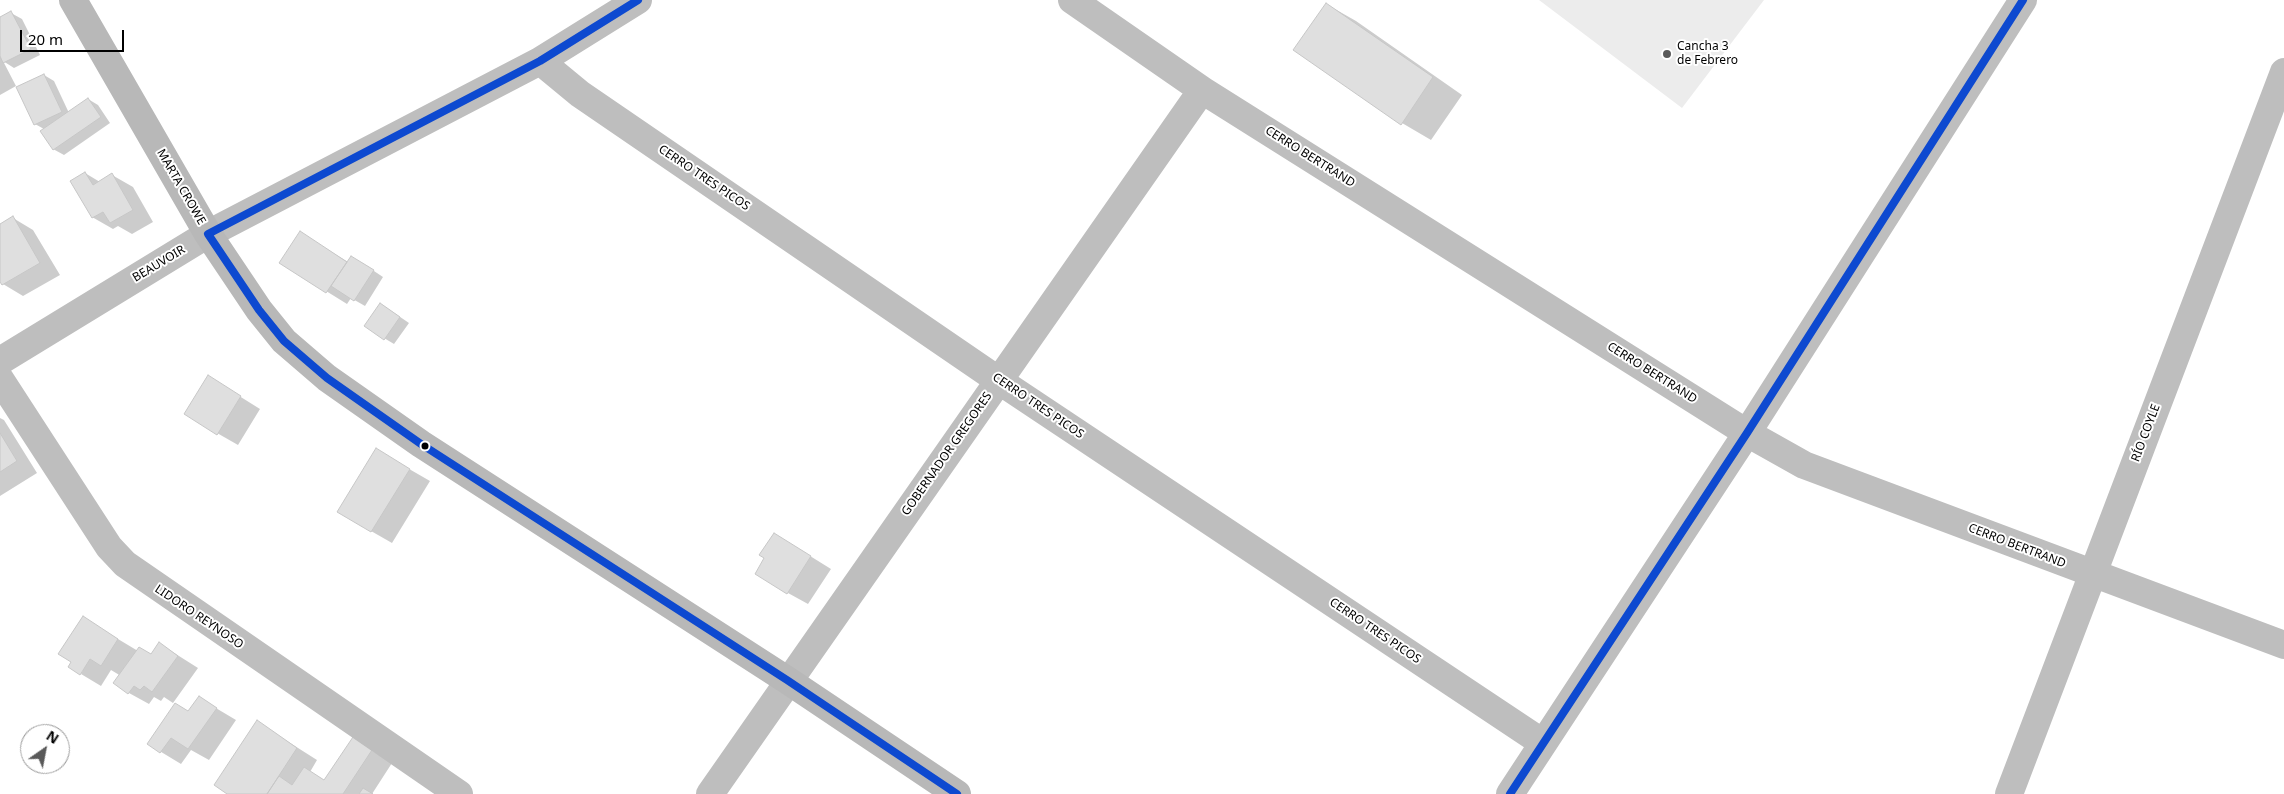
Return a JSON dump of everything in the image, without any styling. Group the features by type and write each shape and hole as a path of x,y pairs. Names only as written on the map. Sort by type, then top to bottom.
{"street":[{"name":"MARTA CROWE","path":"73,0 208,234 259,310 284,342 327,378 421,444 787,680 957,794"},
{"name":"BEAUVOIR","path":"0,361 208,234 540,61 638,0"},
{"name":"CERRO BERTRAND","path":"1072,0 1202,90 1747,433 1804,465 2092,575 2284,645"},
{"path":"1510,794 1747,433 2023,0"},
{"name":"CERRO TRES PICOS","path":"540,61 580,94 998,380 1543,743"},
{"name":"RÍO COYLE","path":"2009,794 2284,72"},
{"name":"GOBERNADOR GREGORES","path":"710,794 787,680 1202,90"},
{"name":"LIDORO REYNOSO","path":"0,379 108,547 125,564 459,794"}],"shaded area":[{"name":"Cancha 3 de Febrero","path":"1539,0 1764,0 1682,108"}],"building":[{"path":"1326,3 1433,77 1401,125 1293,50"},
{"path":"11,11 31,49 3,63 0,56 0,17"},
{"path":"44,74 62,112 34,125 16,87"},
{"path":"88,98 101,117 53,150 40,131"},
{"path":"85,172 93,185 112,173 133,210 110,223 103,212 92,218 70,181"},
{"path":"13,216 40,263 2,285 0,282 0,224"},
{"path":"300,231 347,262 326,293 279,263"},
{"path":"351,256 374,270 354,301 331,286"},
{"path":"380,303 400,317 384,340 364,326"},
{"path":"208,375 241,396 217,435 184,414"},
{"path":"0,433 17,461 0,472"},
{"path":"376,448 410,469 371,532 337,512"},
{"path":"774,533 811,556 787,594 755,574 764,558 759,555"},
{"path":"83,616 118,639 101,666 90,659 80,675 68,667 71,662 58,654"},
{"path":"159,642 178,656 152,692 144,686 140,690 134,686 128,694 113,683 139,647 151,654"},
{"path":"199,696 217,708 188,749 171,738 160,753 147,744 175,703 188,711"},
{"path":"257,720 297,748 267,794 227,794 214,785"},
{"path":"353,737 372,750 343,794 267,794 279,776 292,785 304,767 324,780"},
{"path":"363,788 373,794 359,794"}],"transit line":[{"path":"638,0 540,61 208,234 259,310 284,341 327,378 421,444 787,680 957,794"},
{"path":"1510,794 1747,433 2023,0"}],"place":[{"name":"Cancha 3 de Febrero","path":"1667,54"}]}
